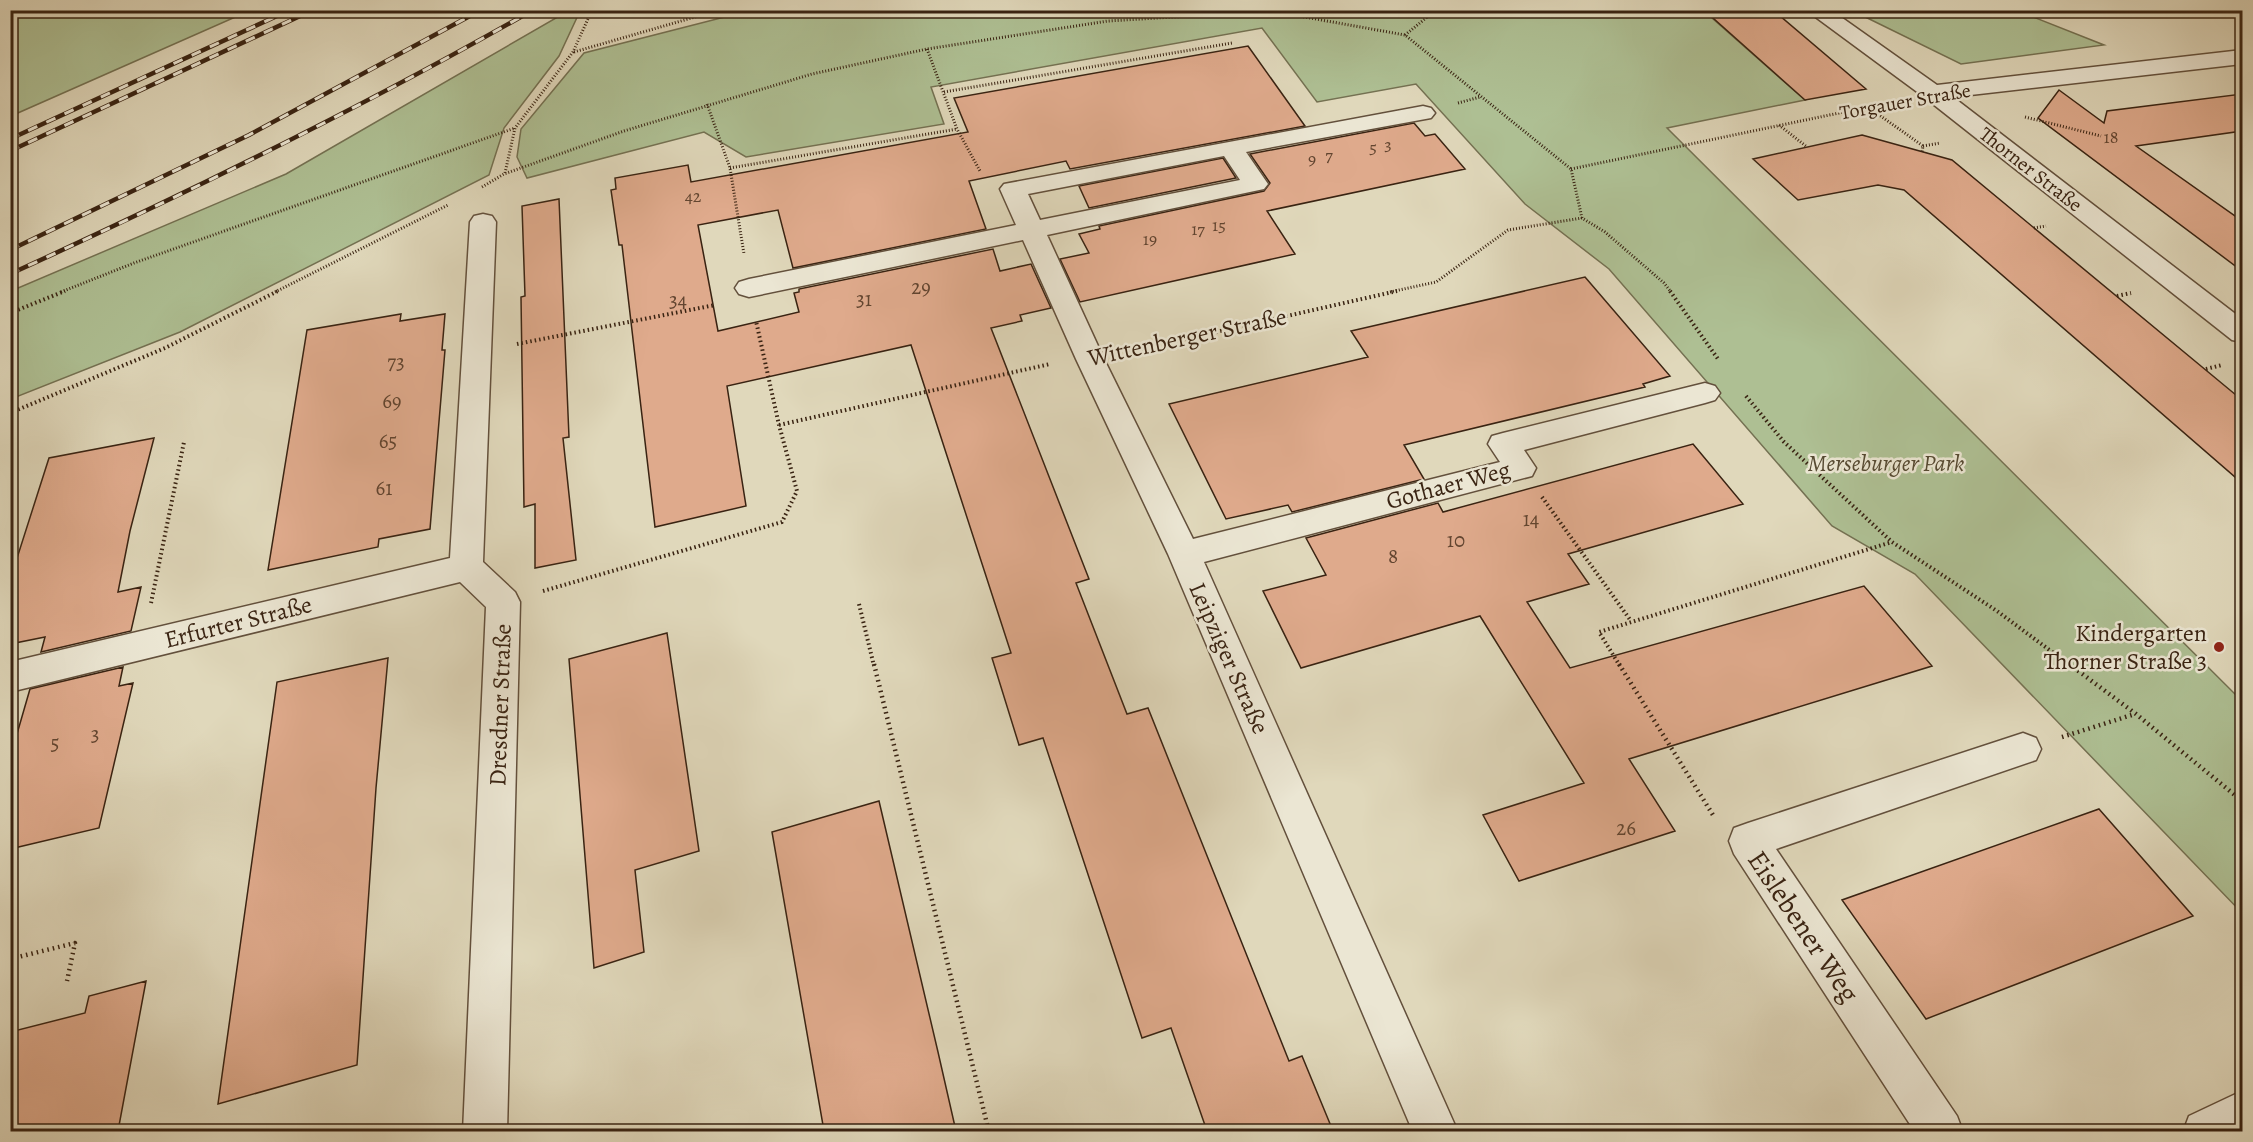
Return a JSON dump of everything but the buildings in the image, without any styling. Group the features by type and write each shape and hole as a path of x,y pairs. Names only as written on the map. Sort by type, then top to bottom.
{"street":[{"name":"Thorner Straße","path":"1816,10 1932,92 2242,333"},
{"name":"Torgauer Straße","path":"1932,92 2242,57"},
{"path":"1013,189 1423,113"},
{"path":"749,288 1256,184 1232,147"},
{"name":"Leipziger Straße","path":"1013,189 1090,359 1184,554 1436,1131"},
{"path":"466,567 483,222"},
{"name":"Gothaer Weg","path":"1184,554 1521,468 1503,444 1705,393"},
{"name":"Dresdner Straße","path":"466,567 503,602 480,1130"},
{"name":"Erfurter Straße","path":"10,677 466,567"},
{"name":"Eislebener Weg","path":"1941,1131 1748,841 2023,749"},
{"path":"2205,1131 2242,1113"}],"path":[{"path":"504,174 515,128 573,52 592,10"},
{"path":"573,52 719,10"},
{"path":"1405,35 1436,10"},
{"path":"480,188 504,174 706,104 812,74 927,49 1108,21 1239,13 1299,16 1405,35 1571,169 1582,218 1605,232 1664,283 1724,366"},
{"path":"944,92 1232,43"},
{"path":"927,49 957,129 985,180 1013,189"},
{"name":"Torgauer Straße","path":"1571,169 1932,92"},
{"path":"1867,107 1923,146 1922,152"},
{"path":"1779,125 1807,147"},
{"path":"10,313 134,263 515,128"},
{"path":"730,168 957,129"},
{"path":"10,413 165,348 451,204"},
{"name":"Wittenberger Straße","path":"779,425 1064,361 1090,359 1436,282 1508,230 1582,218"},
{"path":"476,352 717,304"},
{"path":"1743,392 1784,442 1892,542 1997,611 2136,714 2242,801"},
{"path":"143,645 184,442"},
{"path":"1521,468 1631,621"},
{"path":"503,602 782,522 797,491"},
{"path":"1748,841 1723,832 1599,632 1892,542"},
{"path":"860,604 989,1131"},
{"path":"2023,749 2136,714"},
{"path":"10,959 75,943 67,981"}],"green space":[{"path":"11,10 249,10 249,11 11,116"},
{"path":"568,11 580,11 559,56 504,128 489,175 180,332 11,399 11,291 286,174"},
{"name":"Merseburger Park","path":"748,11 1704,11 1805,100 1667,128 2242,701 2242,913 1915,574 1832,526 1609,269 1525,204 1416,84 1317,102 1262,28 931,87 944,124 746,157 704,132 527,178 517,157 521,129 584,53"},
{"path":"1853,11 2018,11 2104,45 1961,64"}],"railway":[{"path":"10,139 290,10"},
{"path":"10,151 313,10"},
{"path":"10,250 249,135 481,10"},
{"path":"10,274 143,212 340,115 533,10"}],"place":[{"name":"Kindergarten Thorner Straße 3","path":"2219,647"}]}
